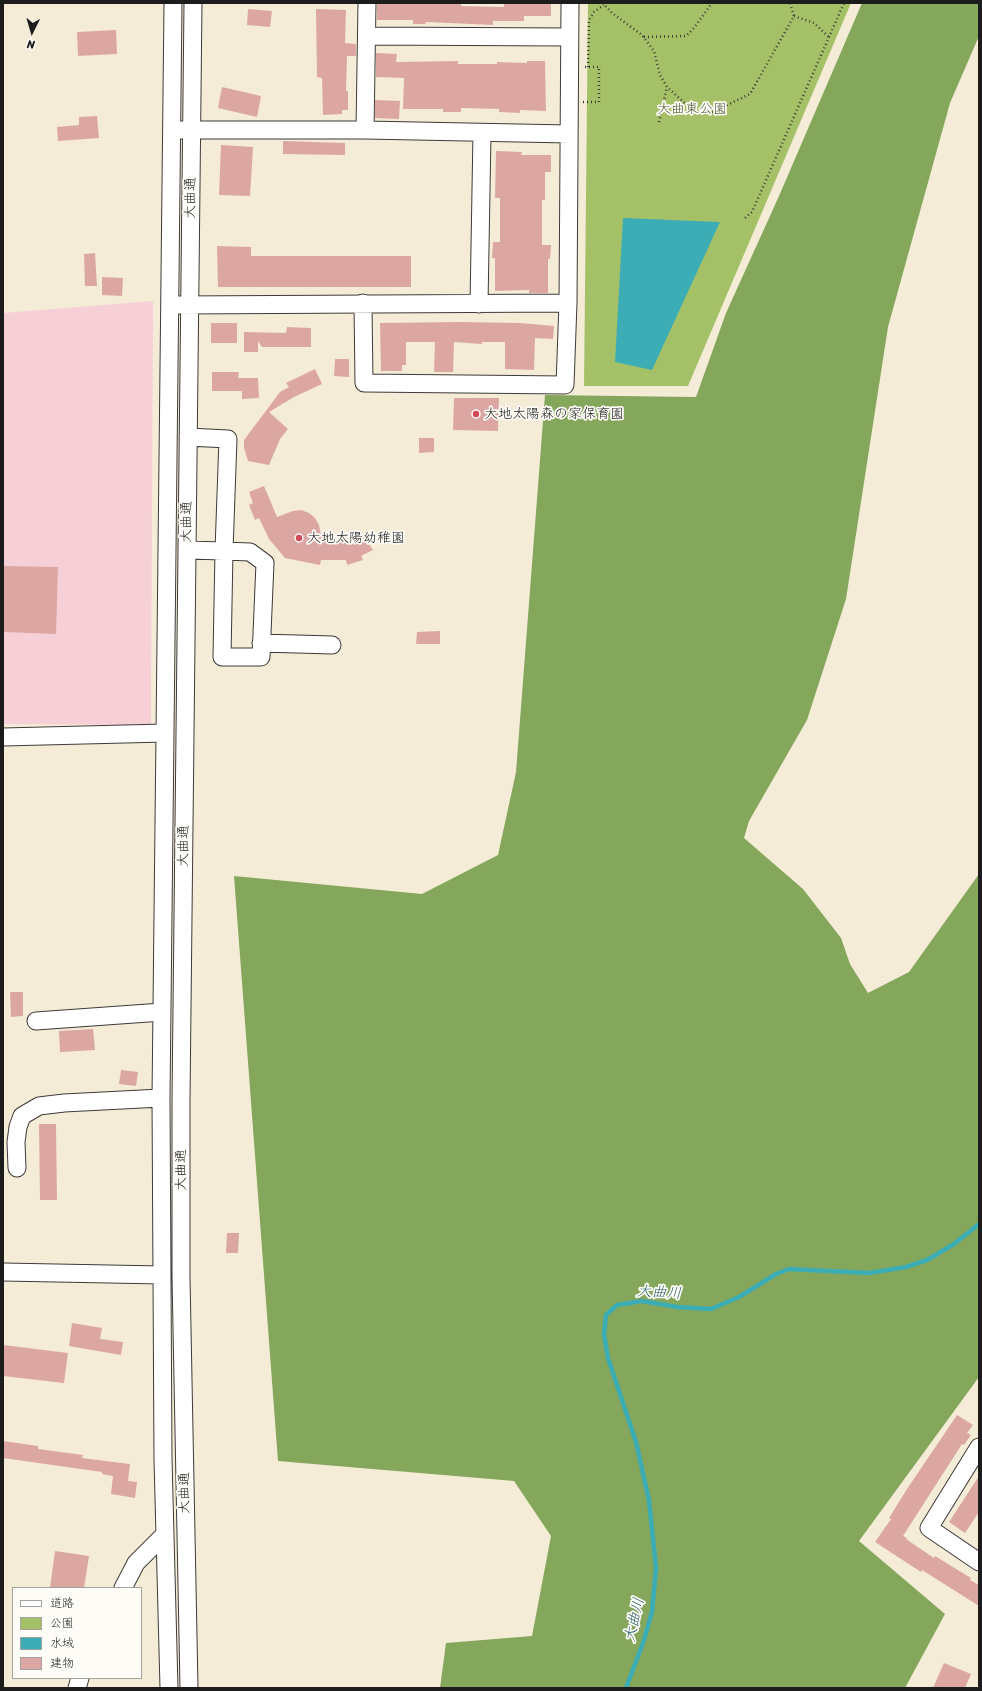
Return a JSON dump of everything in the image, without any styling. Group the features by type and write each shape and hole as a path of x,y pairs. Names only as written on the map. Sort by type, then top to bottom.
{"street":[{"name":"大曲通","path":"169,1688 165,1534 161,1098 173,3"},
{"name":"大曲通","path":"189,1688 181,1277 182,998 193,3"},
{"path":"365,130 367,3"},
{"path":"363,303 364,383 565,385 568,303 570,3"},
{"path":"367,36 569,37"},
{"path":"172,129 365,130 569,134"},
{"path":"479,304 482,133"},
{"path":"170,305 568,303"},
{"path":"187,550 224,550 250,552 265,563 261,657 222,657 224,550 228,439 188,437"},
{"path":"261,643 332,645"},
{"path":"3,737 165,733"},
{"path":"36,1021 162,1012"},
{"path":"18,1168 16,1142 18,1127 22,1116 39,1106 64,1103 161,1098"},
{"path":"3,1272 162,1275"},
{"path":"979,1447 929,1528 979,1562"},
{"path":"124,1587 136,1563 165,1534"}],"path":[{"path":"644,37 686,36 698,24 712,3"},
{"path":"588,67 589,20 594,12 604,4 612,14 644,37 654,52 660,75 667,87 688,106 702,114 713,112 750,94 794,16 790,3"},
{"path":"746,218 752,212 844,3"},
{"path":"794,16 814,23 829,37"},
{"path":"569,66 599,66 599,102 569,102"},
{"path":"659,122 667,87"}],"shaded area":[{"path":"153,301 151,725 3,724 3,313"}],"green space":[{"name":"大曲東公園","path":"588,3 851,3 688,386 584,386"},
{"path":"862,3 979,3 979,36 950,103 888,327 846,599 807,720 749,821 744,838 803,889 841,938 850,964 868,993 909,972 979,874 979,1377 859,1541 945,1614 905,1688 440,1688 446,1643 532,1636 551,1536 514,1481 278,1461 234,876 422,894 498,855 516,772 545,395 696,397 726,313 779,196"}],"water":[{"path":"623,218 720,222 652,370 615,362"}],"building":[{"path":"377,3 461,3 461,6 504,7 504,4 551,3 551,16 524,16 524,21 493,21 493,25 426,22 425,24 413,24 413,20 377,20"},
{"path":"248,9 272,11 270,27 247,25"},
{"path":"316,9 346,10 345,43 356,44 356,56 347,56 346,91 348,91 348,110 342,110 342,114 323,115 322,78 317,77"},
{"path":"116,30 117,54 78,56 77,32"},
{"path":"376,53 397,54 396,62 458,61 458,64 497,64 497,62 527,63 527,61 545,61 546,111 520,110 520,113 499,112 499,109 461,108 461,112 443,112 443,109 403,109 404,78 376,77"},
{"path":"222,87 261,96 257,117 218,108"},
{"path":"375,100 400,101 399,119 375,118"},
{"path":"97,116 99,138 58,141 57,127 79,125 79,117"},
{"path":"283,141 345,143 345,155 283,154"},
{"path":"221,145 253,147 250,196 219,195"},
{"path":"496,151 522,152 521,155 551,155 551,172 545,172 545,200 542,200 542,245 551,245 550,259 548,259 548,293 529,293 529,290 495,291 495,258 492,258 493,242 500,242 500,198 495,198"},
{"path":"217,246 251,247 251,256 411,256 411,287 218,287"},
{"path":"95,253 97,286 85,286 84,254"},
{"path":"102,277 123,278 122,296 102,295"},
{"path":"211,323 237,323 237,343 211,343"},
{"path":"380,323 520,323 554,326 553,339 535,338 534,370 505,369 505,342 482,342 482,344 454,342 453,372 434,372 435,342 406,342 406,365 402,365 402,371 381,371"},
{"path":"287,327 311,328 311,347 262,347 258,341 258,352 244,352 244,332 286,333"},
{"path":"335,359 349,359 349,377 334,376"},
{"path":"315,369 322,384 294,397 269,412 288,429 280,439 269,465 248,461 244,448 244,440 280,392 289,387 286,383"},
{"path":"212,372 239,372 238,378 258,378 259,398 242,399 242,391 212,391"},
{"name":"大地太陽森の家保育園","path":"454,398 499,398 498,431 453,430"},
{"path":"419,438 434,438 434,452 419,453"},
{"path":"264,486 277,517 293,511 301,510 309,513 315,518 319,525 322,540 332,542 349,541 363,535 373,550 361,556 363,560 347,565 346,560 321,560 320,565 285,558 269,539 259,518 255,520 249,505 253,503 249,492"},
{"path":"3,566 58,567 56,634 3,632"},
{"path":"440,631 440,644 416,644 417,632"},
{"path":"10,992 23,992 23,1016 11,1017"},
{"path":"93,1029 95,1050 60,1052 59,1031"},
{"path":"121,1070 138,1072 136,1086 119,1084"},
{"path":"39,1124 56,1124 57,1200 40,1200"},
{"path":"227,1233 239,1233 238,1253 226,1253"},
{"path":"72,1323 102,1328 100,1339 123,1342 121,1355 69,1346"},
{"path":"3,1345 68,1353 64,1383 3,1376"},
{"path":"957,1415 973,1425 967,1433 971,1435 964,1445 962,1444 903,1536 934,1558 935,1556 971,1578 970,1580 979,1585 979,1606 922,1570 921,1572 875,1542 891,1519 889,1518 907,1489"},
{"path":"3,1441 38,1446 38,1449 83,1455 82,1458 130,1464 128,1481 137,1482 135,1498 111,1494 113,1476 102,1474 102,1472 3,1458"},
{"path":"979,1476 979,1512 965,1533 949,1522"},
{"path":"55,1551 89,1556 84,1587 50,1587"},
{"path":"944,1663 971,1674 965,1688 933,1688"}],"waterway":[{"name":"大曲川","path":"626,1688 643,1643 652,1612 656,1568 649,1500 636,1442 608,1358 604,1334 606,1315 617,1305 642,1301 677,1307 711,1309 739,1297 776,1274 789,1269 869,1273 906,1267 927,1260 954,1244 979,1224"}],"place":[{"name":"大地太陽森の家保育園","path":"476,414"},
{"name":"大地太陽幼稚園","path":"299,538"}]}
